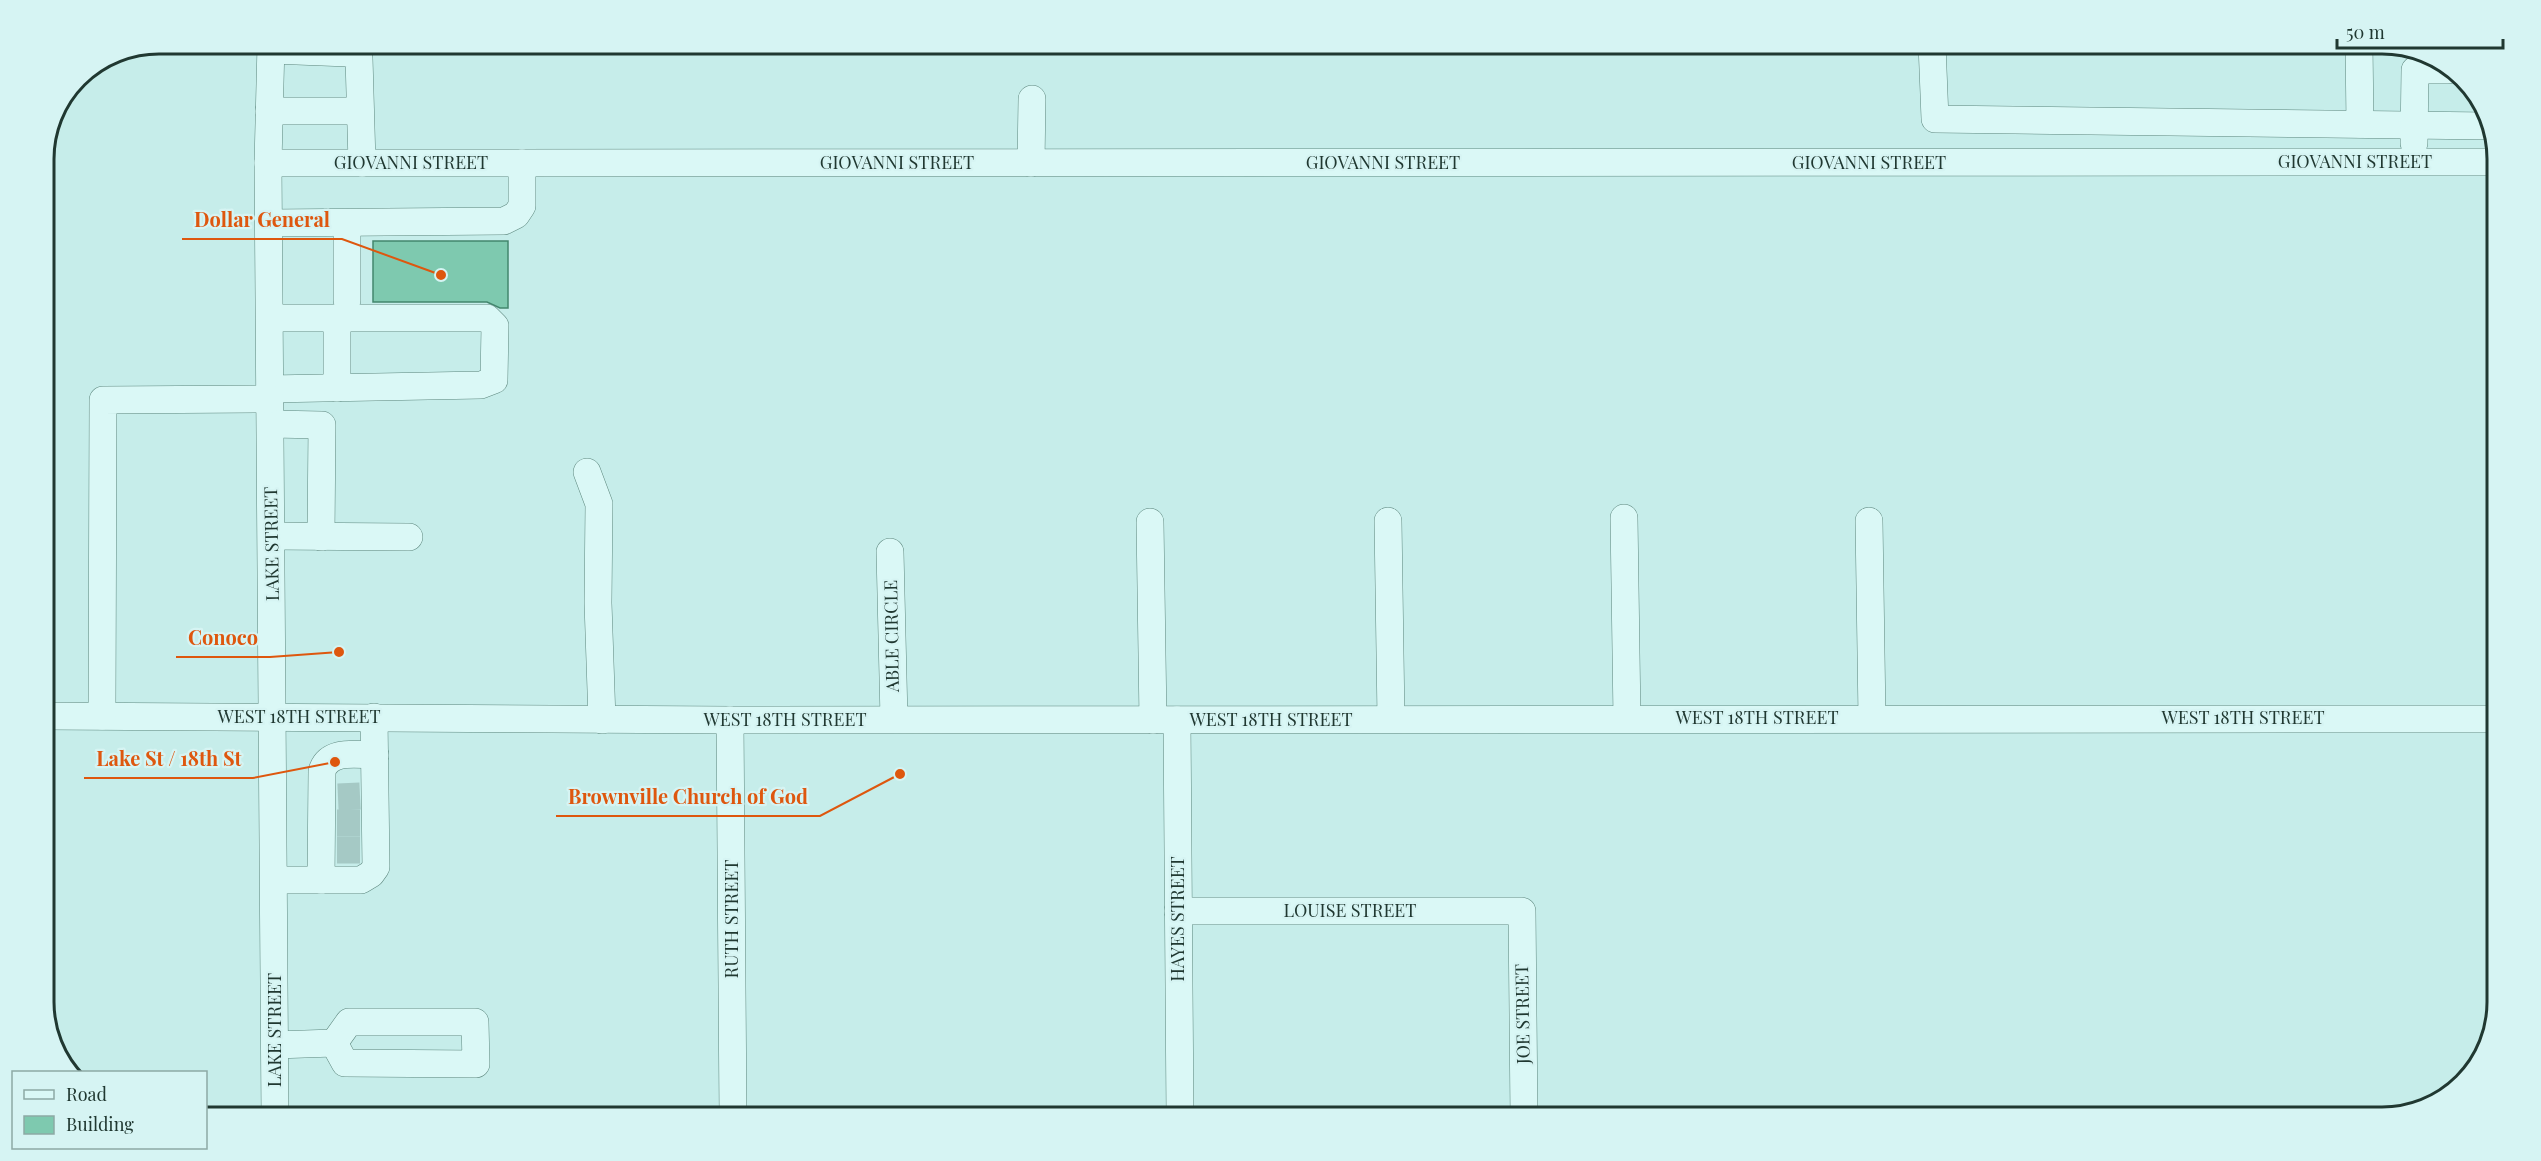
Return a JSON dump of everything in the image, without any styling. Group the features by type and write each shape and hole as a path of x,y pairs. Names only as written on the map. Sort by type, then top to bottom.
{"street":[{"name":"LAKE STREET","path":"271,54 268,163 275,1107"},
{"path":"350,54 359,58 362,163"},
{"path":"1932,54 1935,119 2481,126"},
{"path":"2359,54 2360,124"},
{"path":"2413,162 2415,60"},
{"path":"1031,163 1032,99"},
{"path":"269,111 360,111"},
{"name":"GIOVANNI STREET","path":"268,163 2487,162"},
{"path":"269,223 504,221 516,215 522,206 522,163"},
{"path":"338,388 347,223"},
{"path":"102,716 103,400 270,404 338,388 481,385 494,380 495,326 487,318 342,309 270,318"},
{"path":"270,404 322,425 321,537"},
{"path":"586,472 599,504 598,603 602,720"},
{"path":"1624,518 1627,719"},
{"name":"HAYES STREET","path":"1150,522 1178,911 1180,1107"},
{"path":"1388,522 1391,719"},
{"path":"1869,522 1872,718"},
{"path":"272,536 409,537"},
{"name":"ABLE CIRCLE","path":"890,552 894,719"},
{"name":"WEST 18TH STREET","path":"54,716 602,720 2487,719"},
{"path":"321,880 349,836 349,797 375,755 374,717"},
{"name":"RUTH STREET","path":"730,720 733,1107"},
{"path":"274,880 362,880 371,874 376,867 349,836 349,797 322,771 325,762 334,756 375,755"},
{"name":"LOUISE STREET","path":"1178,911 1522,911"},
{"name":"JOE STREET","path":"1522,911 1524,1107"},
{"path":"349,1022 476,1022 476,1064 345,1063 334,1043 349,1022"},
{"path":"415,1022 415,1063"},
{"path":"275,1045 334,1043"}],"building":[{"path":"373,241 508,241 508,308 500,308 487,302 373,302"}],"tunnel":[{"path":"338,797 360,796"},
{"path":"337,823 360,823"},
{"path":"337,850 360,850"}],"place":[{"name":"Dollar General","path":"441,275"},
{"name":"Conoco","path":"339,652"},
{"name":"Lake St / 18th St","path":"335,762"},
{"name":"Brownville Church of God","path":"900,774"}]}
